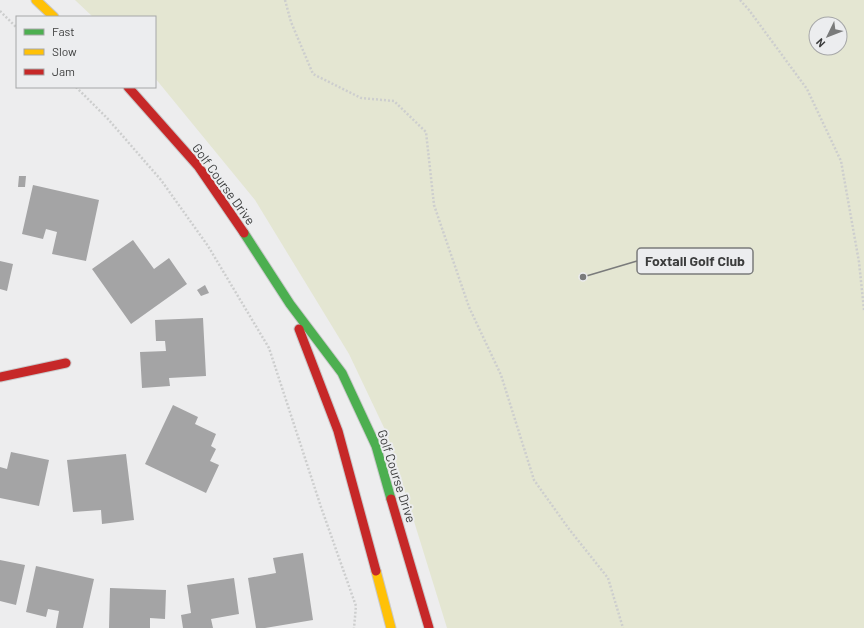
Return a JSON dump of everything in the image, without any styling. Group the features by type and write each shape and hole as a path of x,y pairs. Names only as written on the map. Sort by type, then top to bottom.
{"street":[{"path":"36,0 53,16"},
{"name":"Golf Course Drive","path":"129,88 198,166 253,245 290,304 342,374 376,446 429,628"},
{"name":"Golf Course Drive","path":"290,304 338,431 391,628"},
{"path":"0,377 66,363"}],"path":[{"path":"285,0 291,22 312,74 361,98 394,101 426,132 434,205 469,307 501,375 534,480 569,529 608,578 623,628"},
{"path":"740,0 807,89 841,161 859,262 864,310"},
{"path":"0,11 16,27"},
{"path":"77,88 108,119 162,180 208,246 269,348 321,507 356,606 354,628"}],"green space":[{"path":"75,0 864,0 864,628 447,628 387,434 349,354 255,200 156,79 156,16 92,16"}],"building":[{"path":"19,176 26,176 25,187 18,187"},
{"path":"33,185 99,200 86,261 52,254 57,232 46,229 43,239 22,234"},
{"path":"133,240 154,269 169,258 187,284 131,324 92,269"},
{"path":"0,261 13,264 7,291 0,289"},
{"path":"205,285 209,293 201,296 197,290"},
{"path":"203,318 206,376 169,378 170,386 142,388 140,352 166,351 165,341 156,341 155,320"},
{"path":"173,405 198,417 195,424 216,434 211,446 216,449 210,461 219,465 206,493 145,464"},
{"path":"11,452 49,460 39,506 0,498 0,467 7,469"},
{"path":"126,454 134,520 102,524 101,510 73,512 67,460"},
{"path":"303,553 313,620 265,628 256,628 248,578 276,573 273,558"},
{"path":"0,560 25,565 16,605 0,601"},
{"path":"36,566 94,579 83,628 56,628 59,611 48,609 46,617 26,612"},
{"path":"234,578 239,614 211,619 213,628 183,628 181,615 191,613 187,585"},
{"path":"110,588 166,590 165,619 150,618 150,628 109,628"}],"traffic: fast":[{"path":"244,233 290,304 342,373 376,446 391,499"}],"traffic: slow":[{"path":"36,0 53,16"},
{"path":"376,571 391,628"}],"traffic: jam":[{"path":"129,88 198,166 244,233"},
{"path":"299,329 338,431 376,571"},
{"path":"0,377 66,363"},
{"path":"391,499 429,628"}],"place":[{"name":"Foxtail Golf Club","path":"583,277"}]}
